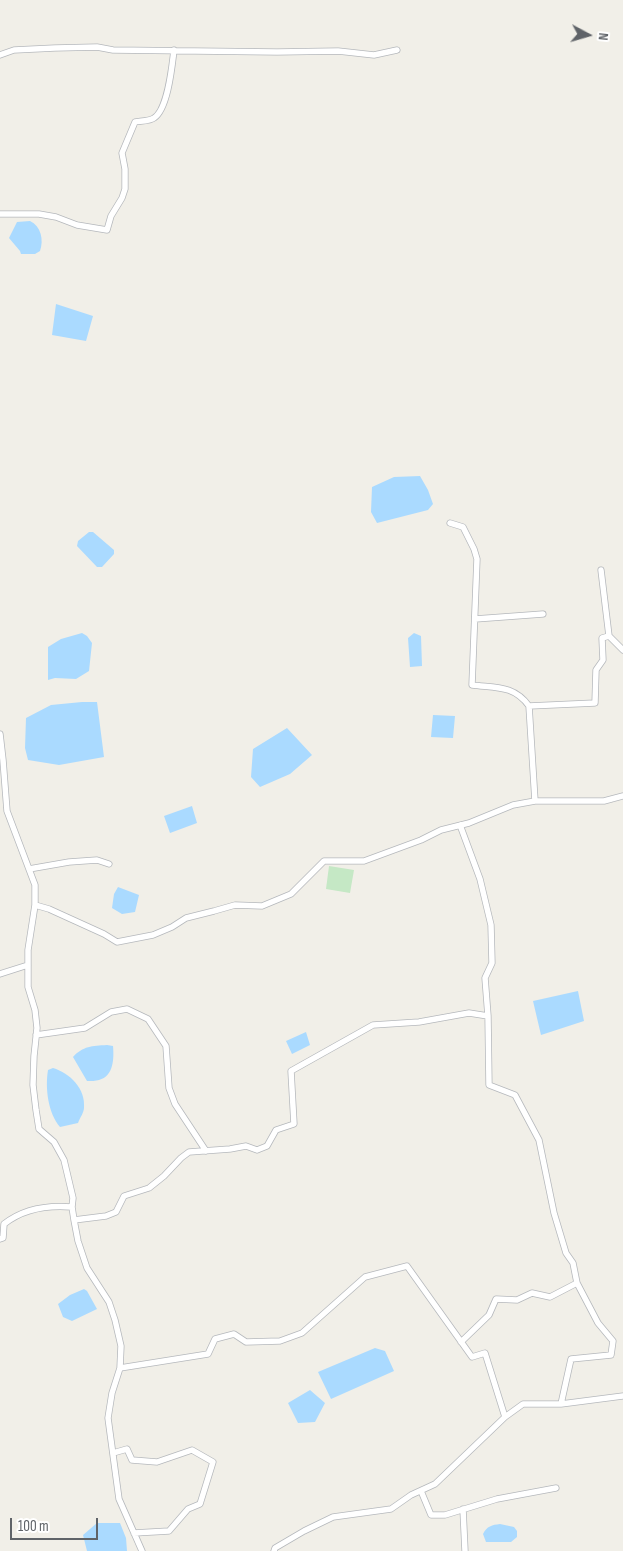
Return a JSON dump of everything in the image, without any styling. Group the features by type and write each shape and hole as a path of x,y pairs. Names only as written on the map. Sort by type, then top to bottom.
{"street":[{"path":"0,55 14,50 97,47 113,50 338,51 374,55 398,50"},
{"path":"0,214 39,214 107,230 111,216 125,189 125,169 122,153 135,122 153,119 159,114 168,88 174,50"},
{"path":"450,523 463,527 477,559 472,685 510,689 523,698 529,706 535,801"},
{"path":"601,570 609,636 623,650"},
{"path":"475,619 543,614"},
{"path":"529,706 595,703 596,670 603,660 602,638 609,636"},
{"path":"0,734 7,811 35,885 35,905 28,950 28,987 36,1010 33,1085 39,1129 54,1142 64,1160 73,1198 72,1207 78,1241 87,1268 109,1302 116,1320 121,1346 120,1368 112,1393 108,1418 119,1499 142,1551"},
{"path":"35,905 104,934 117,942 135,939 153,935 172,927 186,918 235,905 262,906 291,894 324,861 364,861 421,840 441,830 469,823 513,805 535,801 604,801 623,796"},
{"path":"460,825 480,878 491,925 492,962 485,978 488,1016 489,1085 515,1095 539,1140 554,1213 566,1253 574,1263 577,1283 598,1323 613,1341 611,1355 572,1359 561,1404"},
{"path":"29,869 69,862 97,860 109,864"},
{"path":"0,974 28,964"},
{"path":"36,1035 85,1028 111,1012 126,1009 148,1019 166,1046 169,1088 175,1104 206,1151"},
{"path":"74,1220 106,1216 116,1212 124,1196 148,1188 164,1176 189,1152 246,1146 257,1150 267,1146 276,1130 294,1124 291,1071 373,1025 419,1022 469,1013 488,1016"},
{"path":"0,1239 3,1238 4,1224 12,1217 46,1208 72,1207"},
{"path":"120,1368 208,1354 215,1339 234,1334 246,1342 280,1341 302,1333 365,1276 407,1266 472,1357 485,1353 505,1417"},
{"path":"461,1342 489,1315 496,1299 517,1300 532,1293 550,1297 577,1283"},
{"path":"274,1551 275,1548 304,1531 333,1517 391,1509 411,1495 435,1484 505,1417 523,1404 561,1404 623,1396"},
{"path":"113,1453 126,1449 132,1460 157,1462 192,1450 213,1462 200,1504 188,1509 169,1531 134,1533"},
{"path":"421,1491 431,1516 445,1515 497,1500 556,1488"},
{"path":"463,1510 465,1551"}],"green space":[{"path":"329,866 354,870 350,893 326,889"}],"water":[{"path":"30,221 37,226 41,234 40,251 35,254 21,254 9,238 17,222"},
{"path":"56,304 93,316 86,341 52,335"},
{"path":"420,476 433,504 428,510 377,523 371,512 372,487 394,477"},
{"path":"89,532 93,532 114,550 114,554 102,567 97,567 77,546 78,541"},
{"path":"82,633 92,643 89,671 76,679 55,678 48,680 48,647 61,639"},
{"path":"414,633 421,636 422,666 410,667 408,638"},
{"path":"97,702 104,757 59,765 28,760 25,748 26,718 51,705"},
{"path":"433,715 455,716 453,738 431,737"},
{"path":"287,728 312,755 290,774 260,787 251,777 253,749"},
{"path":"192,806 197,823 170,833 164,816"},
{"path":"118,887 139,895 135,912 122,914 112,908 114,894"},
{"path":"578,991 584,1021 541,1035 533,1001"},
{"path":"306,1032 310,1045 292,1054 286,1041"},
{"path":"92,1046 113,1046 113,1061 108,1075 98,1080 87,1081 73,1057"},
{"path":"53,1068 71,1078 80,1088 84,1101 84,1110 78,1123 60,1127 53,1115 48,1100 47,1085 48,1070"},
{"path":"84,1289 97,1309 72,1321 63,1317 58,1304 70,1295"},
{"path":"375,1348 385,1351 394,1371 331,1399 318,1372"},
{"path":"310,1390 325,1403 315,1422 298,1423 288,1403"},
{"path":"97,1523 120,1523 126,1538 127,1551 87,1551 83,1535"},
{"path":"500,1524 514,1527 517,1531 517,1537 511,1542 486,1542 483,1534 486,1529"}]}
